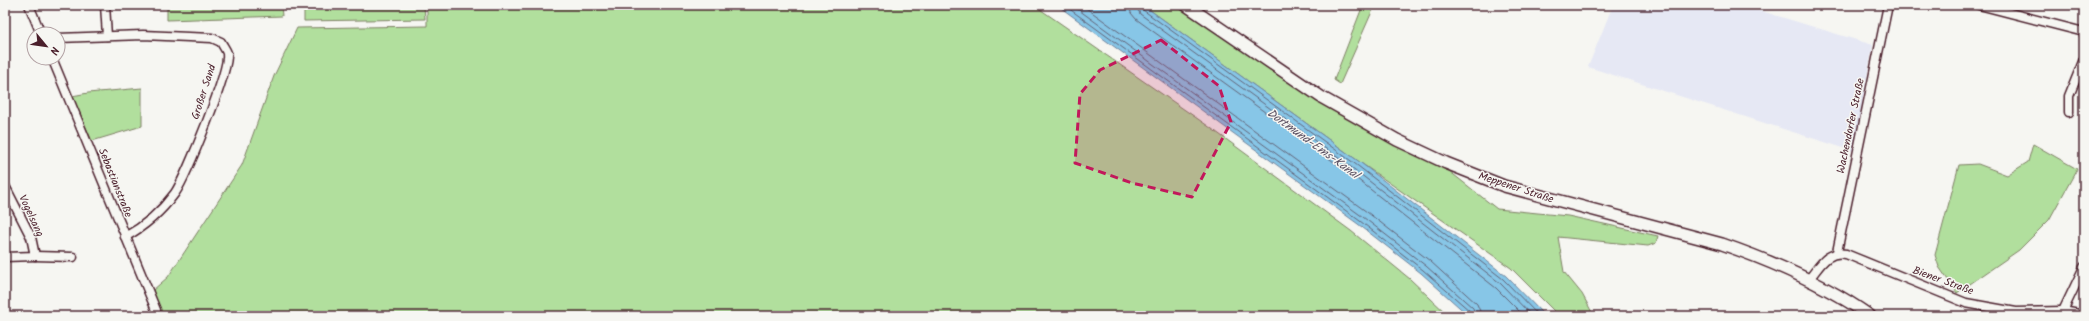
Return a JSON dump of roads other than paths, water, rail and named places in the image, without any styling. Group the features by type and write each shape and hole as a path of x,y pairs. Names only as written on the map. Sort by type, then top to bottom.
{"main road":[{"name":"Meppener Straße","path":"1186,5 1321,97 1397,140 1446,163 1512,188 1722,244 1771,262 1809,279 1853,304 1870,316"}],"street":[{"path":"29,5 38,26"},
{"path":"105,5 107,36"},
{"name":"Wachendorfer Straße","path":"1837,252 1888,5"},
{"path":"1979,5 2084,32"},
{"name":"Großer Sand","path":"66,38 107,36 212,38 222,42 227,54 217,95 197,148 175,192 144,226 125,237"},
{"path":"2069,112 2069,96 2084,59"},
{"name":"Sebastianstraße","path":"55,66 156,310 156,316"},
{"name":"Vogelsang","path":"5,186 31,237 36,256"},
{"path":"1809,279 1828,256 1837,252"},
{"name":"Biener Straße","path":"1837,252 1966,303 2016,312 2063,311 2084,315"},
{"path":"5,257 36,256 74,258"},
{"path":"2063,311 2084,267"}],"water":[{"name":"Dortmund-Ems-Kanal","path":"1057,5 1143,5 1361,163 1506,276 1545,316 1469,316 1421,273 1358,224"}]}
